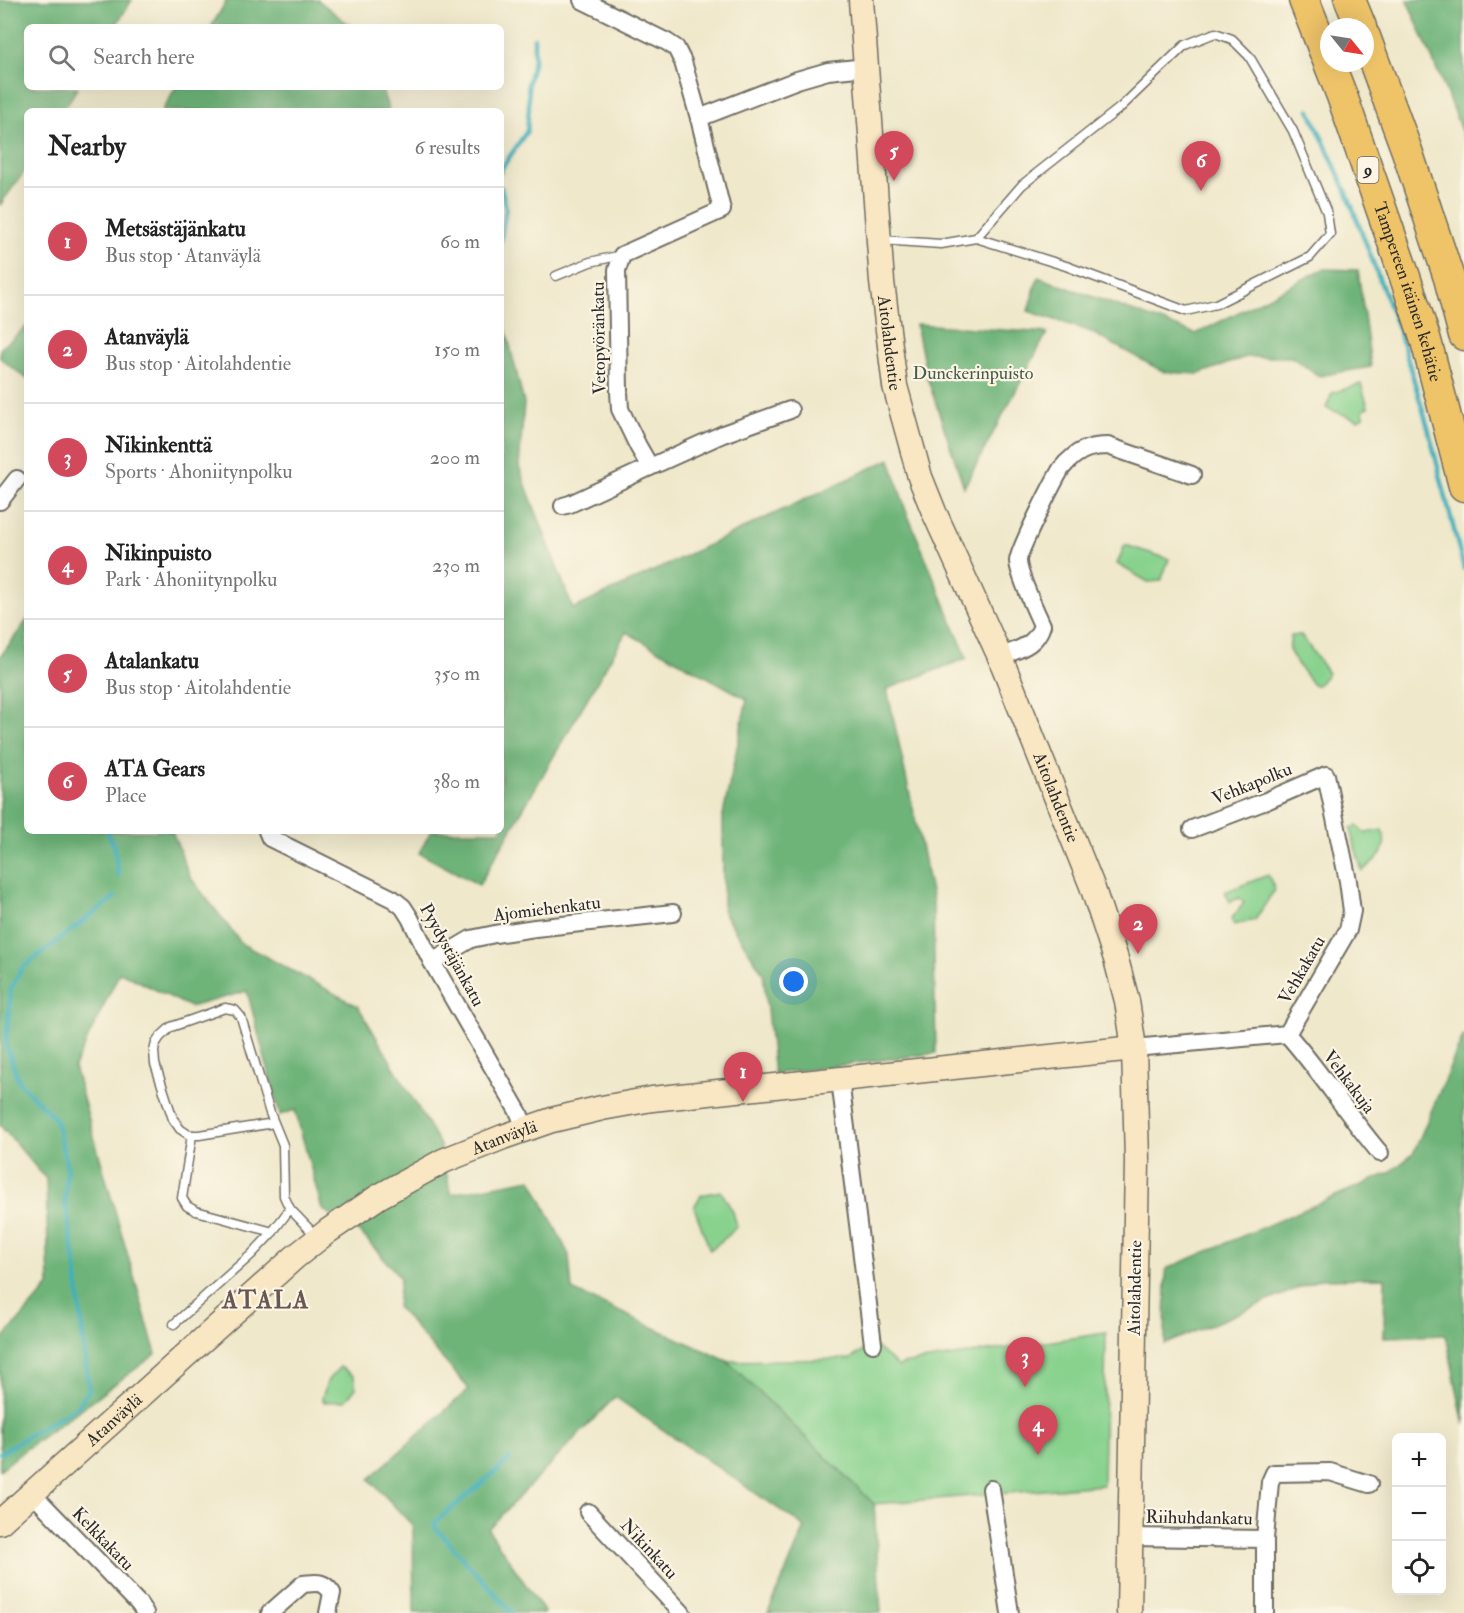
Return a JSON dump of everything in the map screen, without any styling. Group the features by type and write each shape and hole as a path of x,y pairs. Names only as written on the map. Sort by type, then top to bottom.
{"highway":[{"name":"Tampereen itäinen kehätie","path":"1304,0 1342,96 1426,341 1464,486"},
{"path":"1350,0 1357,18"},
{"path":"1374,62 1449,278 1463,332"}],"main road":[{"name":"Aitolahdentie","path":"861,0 882,282 895,386 920,477 1000,657 1092,886 1127,1001 1134,1048 1137,1161 1129,1613"},
{"name":"Atanväylä","path":"0,1522 318,1238 378,1197 434,1166 552,1120 652,1099 1134,1048"}],"street":[{"path":"582,0 676,48 683,62 699,118 722,210 622,255"},
{"path":"699,118 797,80 828,71 866,67"},
{"name":"Vetopyöränkatu","path":"622,255 617,270 621,409 650,467"},
{"path":"563,506 723,434 789,410"},
{"path":"1000,657 1031,643 1039,635 1042,625 1018,560 1026,539 1062,468 1075,455 1082,450 1108,446 1192,475"},
{"path":"0,501 17,479"},
{"name":"Vehkakatu","path":"1134,1048 1287,1034 1348,930 1352,911 1326,775"},
{"name":"Vehkapolku","path":"1192,829 1326,775"},
{"name":"Pyydystäjänkatu","path":"268,834 270,838 393,899 403,907 519,1113 525,1129"},
{"name":"Ajomiehenkatu","path":"432,962 471,939 535,928 673,913"},
{"name":"Vehkakuja","path":"1287,1034 1300,1048 1355,1124 1380,1153"},
{"path":"840,1080 873,1344"},
{"path":"1265,1539 1270,1482 1274,1473 1330,1472 1369,1484"},
{"path":"992,1489 1010,1613"},
{"name":"Kelkkakatu","path":"32,1494 140,1604 145,1613"},
{"name":"Nikinkatu","path":"588,1512 682,1613"},
{"name":"Riihuhdankatu","path":"1130,1537 1265,1539 1265,1613"},
{"path":"270,1613 303,1584 322,1583 332,1593 328,1613"}],"lane":[{"path":"880,240 941,244 976,238 1066,266 1186,311 1216,304 1310,257 1330,234 1327,213 1293,131 1249,56 1232,39 1215,33 1185,45 1121,107 1022,185 976,238"},
{"path":"556,276 591,262 622,255"},
{"path":"274,1123 192,1135 180,1129 173,1119 154,1064 156,1043 162,1034 171,1028 225,1008 235,1010 241,1017 283,1145 284,1196 290,1209 318,1238"},
{"path":"192,1135 182,1192 182,1198 187,1206 273,1232"},
{"path":"174,1324 251,1255 273,1232 290,1209"}],"green space":[{"path":"0,0 132,0 117,24 24,24 24,90 76,90 65,108 24,108 24,172 0,205"},
{"path":"227,0 318,0 348,24 213,24"},
{"path":"1407,0 1464,0 1464,138 1443,84"},
{"path":"174,90 382,90 388,108 164,108"},
{"path":"1323,269 1358,270 1371,367 1319,376 1291,357 1246,357 1199,374 1164,372 1089,331 1028,311 1038,277 1196,334"},
{"path":"504,321 524,403 519,467 573,609 890,459 905,508 967,658 887,689 933,901 936,1053 774,1074 763,973 723,912 723,815 747,699 626,632 479,885 419,853 429,834 504,834"},
{"name":"Dunckerinpuisto","path":"916,324 1047,333 964,487 927,377"},
{"path":"24,329 24,377 0,358 0,349"},
{"path":"1361,384 1368,407 1363,410 1364,416 1358,420 1326,408 1332,393"},
{"path":"1125,545 1169,559 1161,581 1148,582 1117,564"},
{"path":"24,624 24,834 173,834 190,877 242,944 358,1006 440,1145 451,1194 531,1179 569,1255 572,1290 727,1361 874,1504 881,1613 768,1613 805,1527 615,1397 488,1529 545,1613 414,1613 413,1526 369,1479 469,1389 397,1307 400,1277 361,1233 322,1209 295,1110 280,1115 247,991 190,1007 120,972 74,1067 156,1354 0,1470 0,1342 49,1286 46,1179 0,1125 0,657"},
{"path":"1301,635 1328,673 1318,685 1313,685 1289,650 1291,636"},
{"path":"1357,826 1365,833 1383,830 1384,838 1380,854 1362,871 1351,828"},
{"path":"1268,875 1275,889 1255,920 1233,925 1232,918 1244,903 1239,898 1230,902 1225,892"},
{"path":"1464,1034 1464,1425 1446,1335 1384,1337 1385,1278 1320,1279 1165,1344 1166,1269 1389,1173 1413,1154"},
{"path":"721,1191 733,1212 737,1226 710,1250 694,1207 701,1195"},
{"path":"1106,1333 1103,1485 874,1504 727,1361 850,1359 873,1345 899,1367 902,1364"},
{"path":"340,1367 354,1376 356,1388 345,1401 324,1402 322,1398 328,1380"}],"waterway":[{"path":"504,165 527,131 528,83 534,59 534,38"},
{"path":"1309,109 1347,193 1400,334 1427,424 1464,569"},
{"path":"504,199 506,207 504,221"},
{"path":"108,834 114,846 118,875"},
{"path":"0,1453 78,1406 89,1389 76,1268 65,1201 67,1167 56,1120 19,1082 6,1044 11,989 22,968 115,897"},
{"path":"509,1458 435,1522 435,1527 512,1613"}],"place":[{"name":"Atalankatu","path":"894,181"},
{"name":"ATA Gears","path":"1201,191"},
{"name":"Atanväylä","path":"1138,954"},
{"name":"Metsästäjänkatu","path":"743,1102"},
{"name":"Nikinkenttä","path":"1025,1387"},
{"name":"Nikinpuisto","path":"1038,1455"}],"district":[{"name":"ATALA","path":"266,1300"}]}
